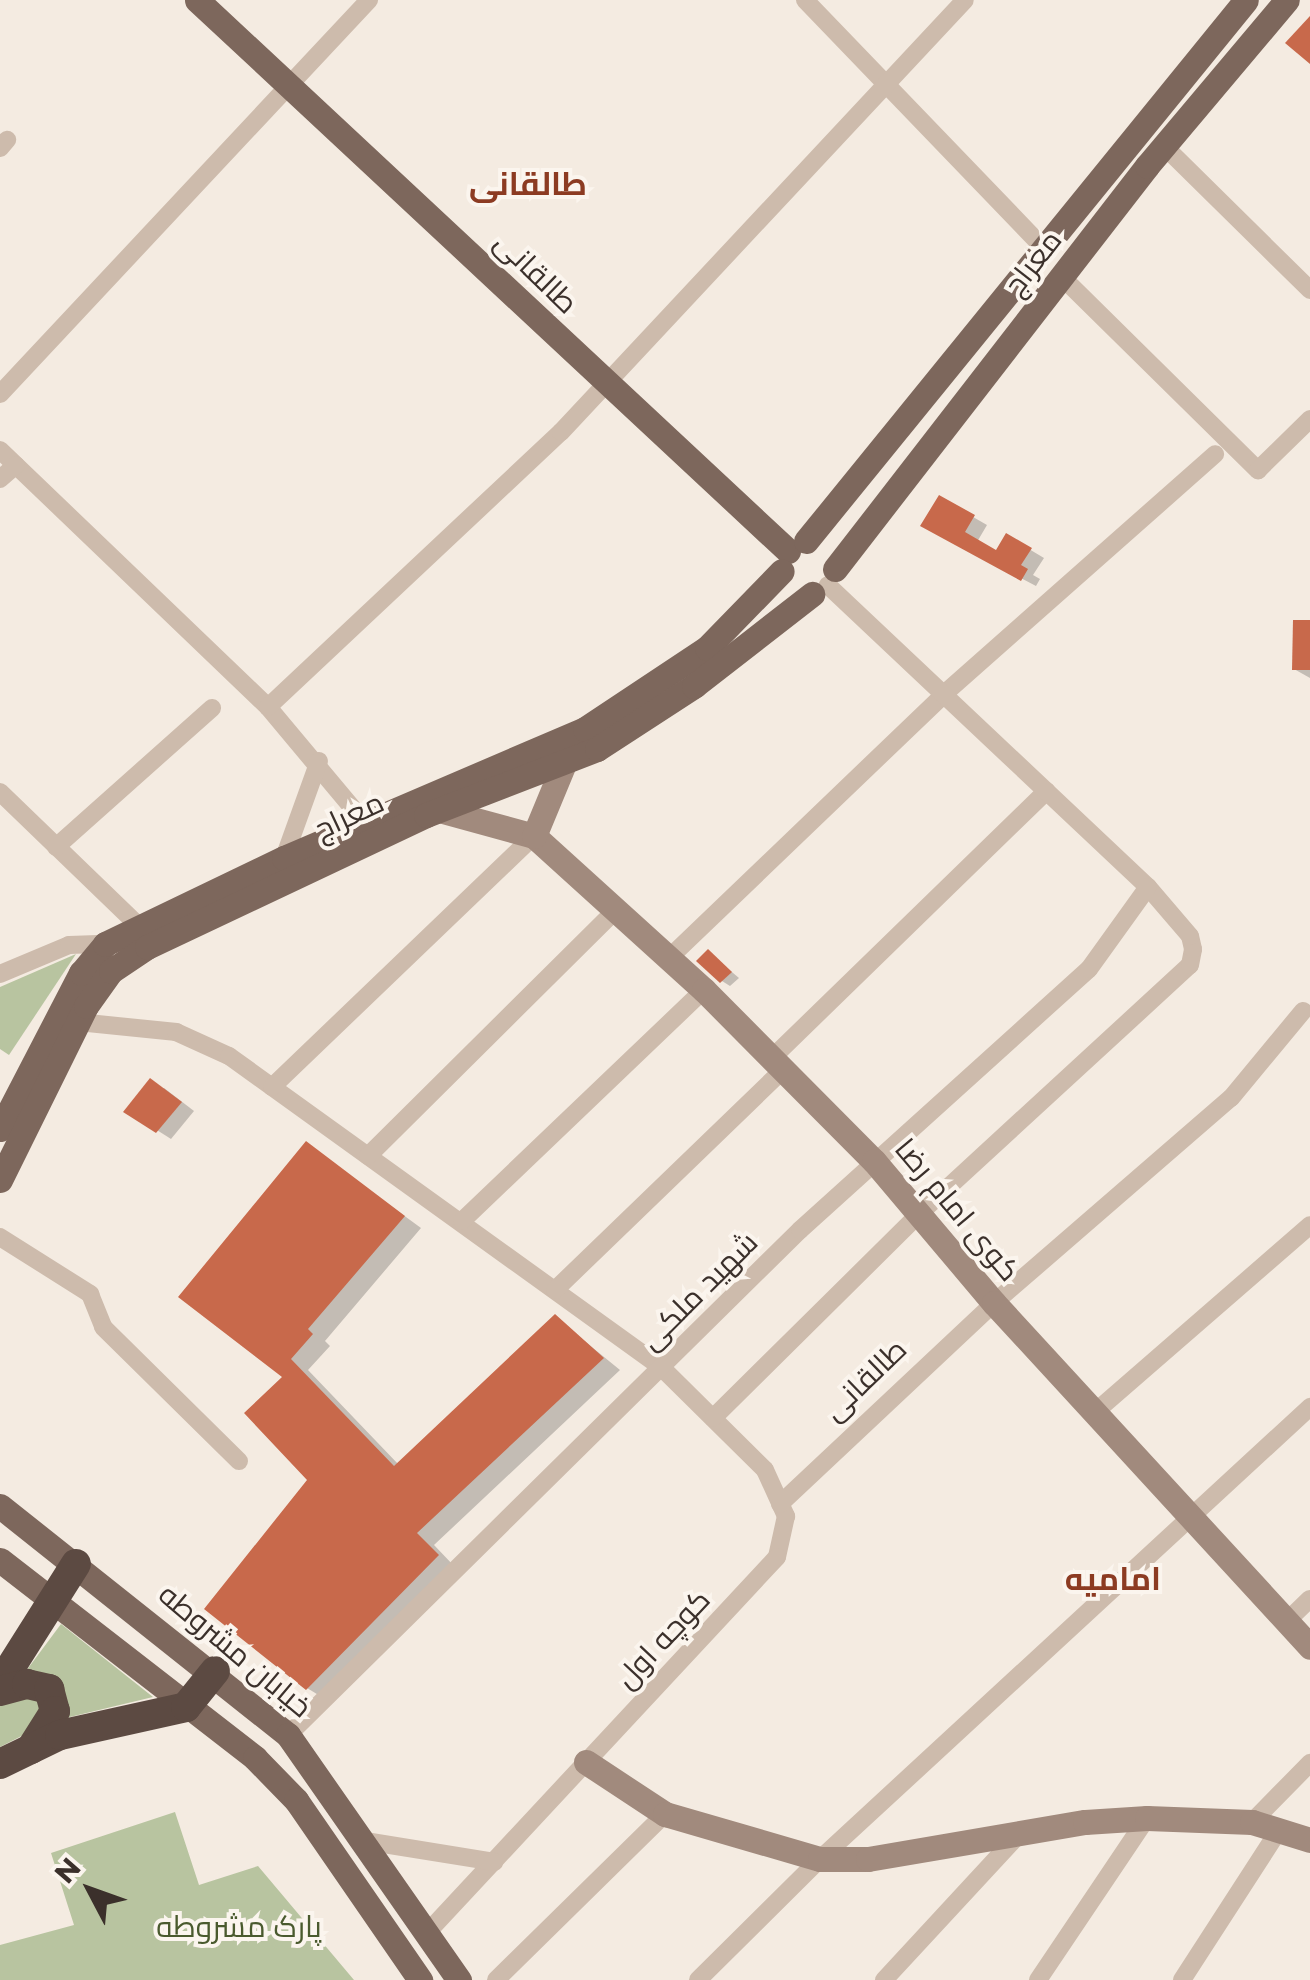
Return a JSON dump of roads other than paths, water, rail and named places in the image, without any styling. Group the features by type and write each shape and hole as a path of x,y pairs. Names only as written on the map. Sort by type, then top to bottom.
{"highway":[{"path":"0,1687 76,1564"},
{"path":"0,1764 60,1736 186,1707 215,1671"},
{"path":"0,1687 26,1684 49,1689 55,1711 31,1749"}],"main road":[{"name":"طالقانی","path":"197,0 792,554"},
{"name":"معراج","path":"0,1129 81,973 105,944 284,858 585,729 648,693 707,648 792,554 1246,0"},
{"name":"معراج","path":"0,1180 78,1022 111,971 147,947 439,810 597,749 694,686 825,583 1164,146 1287,0"},
{"path":"830,552 825,583 796,591 792,554 830,552"},
{"name":"خیابان مشروطه","path":"0,1506 215,1671 288,1735 459,1980"},
{"path":"0,1560 255,1758 296,1800 420,1980"}],"street":[{"path":"0,394 369,0"},
{"path":"805,0 1044,248"},
{"path":"268,707 607,384 965,0"},
{"path":"1164,146 1310,290"},
{"path":"1063,278 1258,470 1310,419"},
{"path":"0,450 268,707 319,761 365,823"},
{"path":"668,959 944,694 1215,454"},
{"path":"0,479 16,465"},
{"path":"713,1418 918,1214 1190,965 1193,949 1190,936 1148,887 825,583"},
{"path":"56,846 212,708"},
{"path":"284,858 319,761"},
{"path":"272,1086 534,836 565,761"},
{"path":"0,792 139,926"},
{"path":"554,1290 1047,792"},
{"path":"439,810 534,836"},
{"name":"کوی امام رضا","path":"534,836 704,990 874,1161 994,1303 1310,1647"},
{"name":"شهید ملکی","path":"288,1735 874,1161 950,1099 1089,968 1148,887"},
{"path":"368,1156 615,912"},
{"path":"0,974 69,945 105,944"},
{"path":"462,1221 704,990"},
{"name":"طالقانی","path":"780,1504 994,1303 1231,1098 1304,1012"},
{"path":"78,1022 176,1032 229,1056 661,1367 764,1470 780,1504"},
{"path":"1094,1412 1310,1225"},
{"path":"0,1237 90,1294 103,1327 239,1461"},
{"path":"698,1980 820,1858 1310,1407"},
{"name":"کوچه اول","path":"427,1933 777,1557 786,1516 780,1504"},
{"path":"1286,1622 1310,1598"},
{"path":"586,1762 665,1814 820,1858 868,1859 1021,1832 1147,1818 1252,1822 1310,1840"},
{"path":"1252,1822 1310,1763"},
{"path":"496,1980 665,1814"},
{"path":"1038,1980 1147,1818"},
{"path":"1182,1980 1280,1830"},
{"path":"884,1980 1021,1832"},
{"path":"365,1841 494,1862"}],"district":[{"name":"طالقانی","path":"528,184"},
{"name":"امامیه","path":"1113,1579"}],"park label":[{"name":"پارک مشروطه","path":"239,1927"}]}
